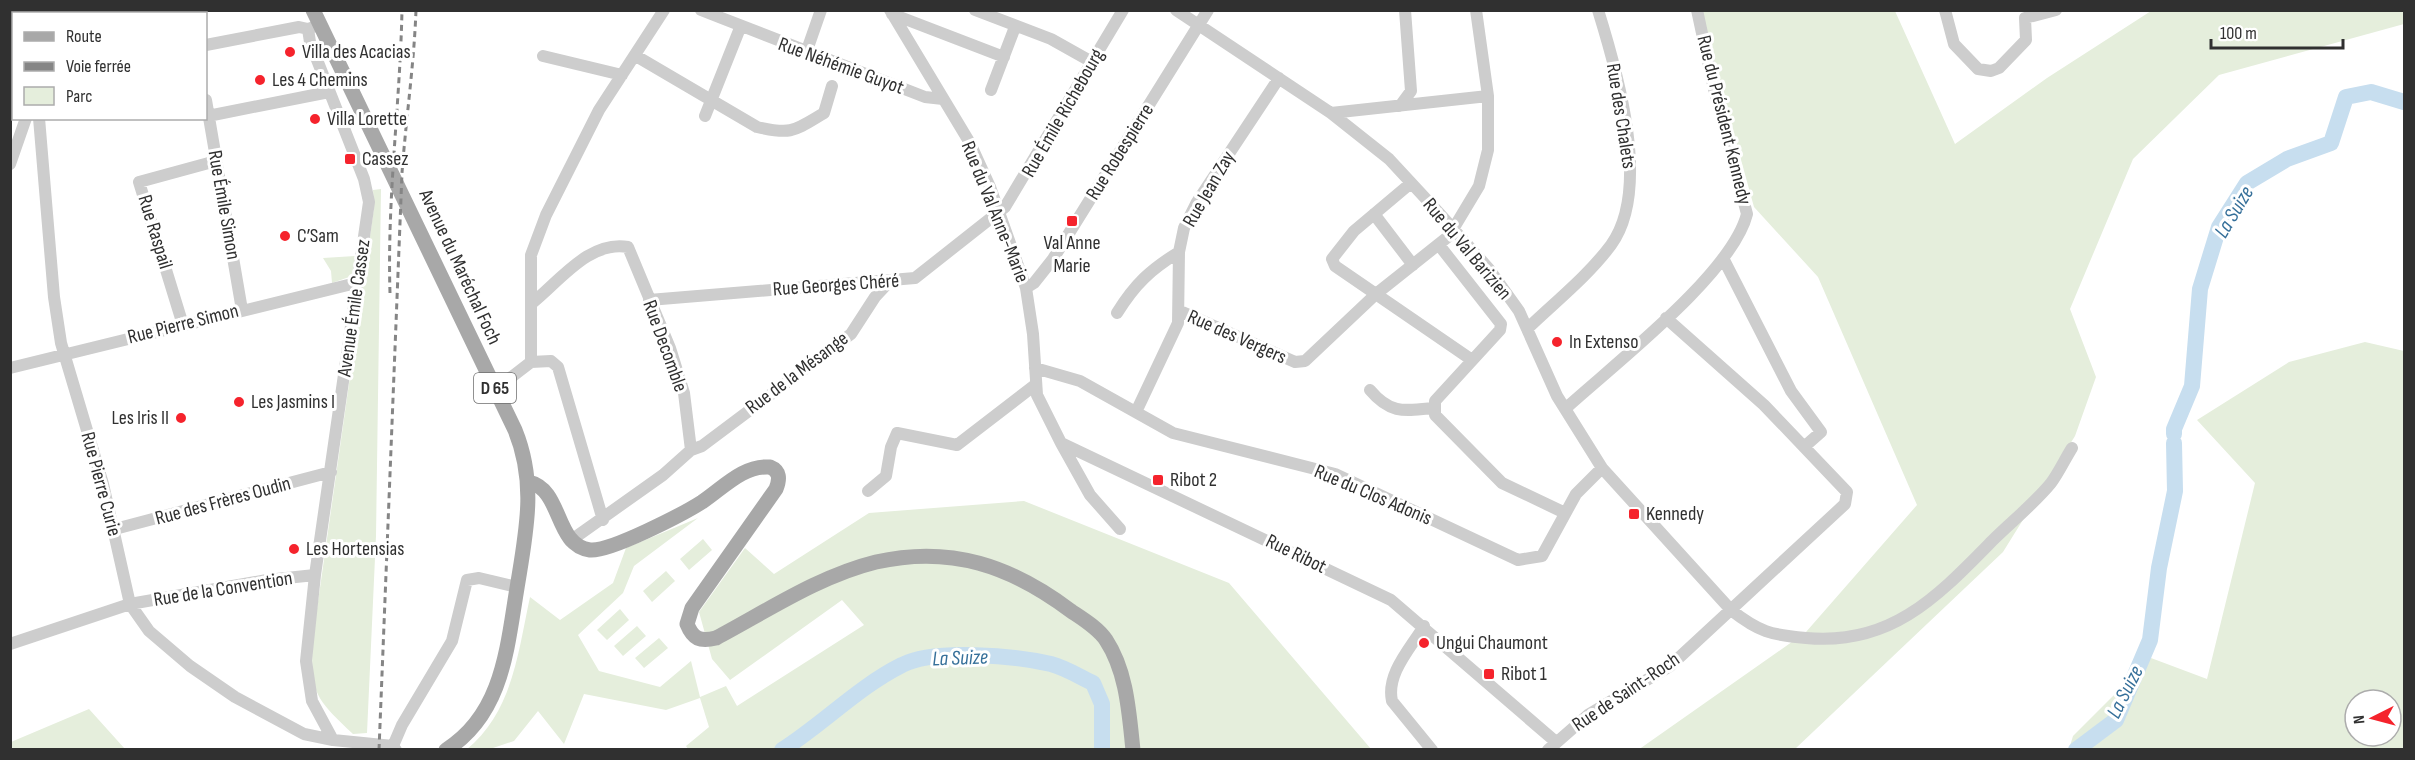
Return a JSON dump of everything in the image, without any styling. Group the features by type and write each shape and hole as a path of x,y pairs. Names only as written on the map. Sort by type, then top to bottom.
{"main road":[{"name":"Avenue du Maréchal Foch","path":"314,21 496,389 522,447 529,482 528,529 507,655 495,692 475,727 447,750"},
{"path":"529,482 538,485 547,495 570,541 588,549 612,546 690,509 748,470 762,466 774,469 779,483 773,495 692,608 687,624 694,637 700,640 716,638 820,582 856,568 927,555 960,557 1002,569 1051,596 1105,638 1118,662 1124,681 1133,750"}],"street":[{"path":"531,362 530,262 536,238 599,110 636,57 664,10"},
{"name":"Rue Néhémie Guyot","path":"701,10 740,28 925,97 943,99"},
{"path":"806,53 821,10"},
{"path":"975,10 1051,39 1092,62"},
{"name":"Rue Émile Richebourg","path":"1000,213 1018,189 1123,10"},
{"name":"Rue du Val Barizien","path":"1176,10 1331,113 1389,159 1489,269 1519,311 1565,409 1602,468 1731,610 1754,628 1779,636 1825,640 1864,635 1888,627 1911,615 1946,588 2051,483 2072,448"},
{"name":"Rue Robespierre","path":"1026,288 1034,283 1053,259 1208,10"},
{"path":"1400,106 1411,91 1405,10"},
{"name":"Rue des Vergers","path":"1180,311 1295,362 1305,361 1376,294 1455,230 1479,186 1488,150 1488,96 1476,10"},
{"name":"Rue des Chalets","path":"1527,329 1613,244 1628,207 1631,181 1629,147 1614,65 1598,10"},
{"name":"Rue du Président Kennedy","path":"1565,409 1698,289 1743,229 1747,214 1714,89 1697,10"},
{"path":"1945,10 1958,50 1977,69 1985,71 1999,68 2026,40 2021,14 2056,10"},
{"path":"891,12 1004,57"},
{"name":"Rue du Val Anne-Marie","path":"891,12 970,143 1000,213 1026,288 1035,385"},
{"path":"207,45 299,27 314,21"},
{"name":"Avenue Émile Cassez","path":"314,21 310,42 368,195 315,575 307,675 312,700 333,740"},
{"path":"991,90 1015,27"},
{"path":"705,116 740,28"},
{"path":"543,56 622,75"},
{"name":"Rue Néhémie Guyot","path":"636,57 757,127 791,132 824,113 832,86"},
{"name":"Rue Jean Zay","path":"1136,412 1172,339 1180,311 1179,252 1184,228 1197,202 1279,78"},
{"path":"208,116 329,92"},
{"path":"1331,113 1488,96"},
{"name":"Rue Émile Simon","path":"207,108 242,310"},
{"path":"10,164 31,120"},
{"name":"Rue Pierre Curie","path":"31,120 63,353 115,529 130,604 149,631 190,666 235,697 304,734 333,740"},
{"name":"Rue Raspail","path":"183,325 139,182 216,161"},
{"path":"1411,183 1354,231 1332,260 1335,266 1472,360"},
{"name":"Rue Georges Chéré","path":"649,300 890,282 915,278 1000,213"},
{"path":"1374,214 1413,265"},
{"name":"Rue Decomble","path":"531,304 582,259 613,244 628,247 670,348 684,393 692,450"},
{"path":"1439,245 1501,324 1500,330 1435,401 1433,408 1435,415 1502,483 1563,512"},
{"path":"1117,313 1133,287 1157,266 1179,252"},
{"path":"1723,258 1791,391 1821,432 1804,447"},
{"name":"Rue de la Mésange","path":"692,450 702,446 851,334 875,297 890,282"},
{"name":"Rue Pierre Simon","path":"10,368 63,353 356,283"},
{"path":"1666,318 1764,405 1847,492 1845,504 1731,610"},
{"path":"496,389 531,362 550,361 558,367 603,520"},
{"name":"Rue du Clos Adonis","path":"1035,368 1080,381 1173,434 1335,474 1518,560 1542,556 1563,512 1575,494 1602,468"},
{"path":"868,491 886,476 891,447 897,433 957,445 1035,385 1040,406 1090,495 1120,529"},
{"path":"1370,390 1379,402 1392,410 1433,408"},
{"name":"Rue Ribot","path":"1061,443 1391,600 1424,626 1552,746"},
{"path":"570,541 603,520 692,450"},
{"name":"Rue des Frères Oudin","path":"115,529 331,472"},
{"name":"Rue de la Convention","path":"10,644 130,604 267,580 315,575"},
{"path":"333,740 395,748 402,725 452,641 467,580 479,578 517,587"},
{"name":"Rue de Saint-Roch","path":"1552,746 1588,715 1670,666 1731,610"},
{"path":"1424,626 1391,680 1390,691 1392,701 1432,750"}],"green space":[{"path":"1700,11 1895,11 1955,144 2047,78 2151,11 2404,11 2404,24 2219,75 2133,159 2070,309 2096,377 2075,436 2003,552 1795,749 1638,750 1806,632 1917,505 1818,277 1754,207"},
{"path":"381,189 376,536 367,733 353,734 329,711 317,692 312,670 313,637 374,208 373,190"},
{"path":"355,256 352,276 332,283 331,271 323,258"},
{"path":"2365,342 2404,351 2404,749 2069,749 2073,736 2151,658 2207,679 2255,483 2197,420 2289,362"},
{"path":"1024,501 1229,583 1371,749 688,749 686,746 709,727 700,698 666,710 584,694 564,744 538,711 514,741 490,749 466,750 482,735 504,699 517,660 530,597 560,620 613,583 626,548 698,518 634,566 623,593 578,635 599,671 660,687 691,661 700,697 726,686 737,706 864,625 842,600 730,680 712,659 699,612 745,548 774,574 869,513"},
{"path":"703,539 712,550 689,570 680,559"},
{"path":"666,571 675,581 652,602 643,591"},
{"path":"620,609 629,620 607,640 597,630"},
{"path":"637,626 646,636 623,656 614,646"},
{"path":"659,638 668,648 644,668 635,658"},
{"path":"89,709 125,749 11,749 11,742"}],"waterway":[{"name":"La Suize","path":"2174,434 2192,386 2200,289 2219,227 2247,183 2287,159 2331,143 2346,97 2371,92 2404,102"},
{"name":"La Suize","path":"2076,750 2116,720 2150,640 2159,568 2175,491 2174,443"},
{"name":"La Suize","path":"782,750 870,684 902,665 916,660 954,655 997,656 1051,664 1093,683 1102,704 1102,750"}],"railway":[{"path":"390,293 390,222 402,10"},
{"path":"379,750 402,173 416,10"}],"place":[{"name":"Villa des Acacias","path":"290,52"},
{"name":"Les 4 Chemins","path":"260,80"},
{"name":"Villa Lorette","path":"315,119"},
{"name":"Cassez","path":"350,159"},
{"name":"Val Anne Marie","path":"1072,221"},
{"name":"C’Sam","path":"285,236"},
{"name":"In Extenso","path":"1557,342"},
{"name":"Les Jasmins I","path":"239,402"},
{"name":"Les Iris II","path":"181,418"},
{"name":"Ribot 2","path":"1158,480"},
{"name":"Kennedy","path":"1634,514"},
{"name":"Les Hortensias","path":"294,549"},
{"name":"Ungui Chaumont","path":"1424,643"},
{"name":"Ribot 1","path":"1489,674"}]}
